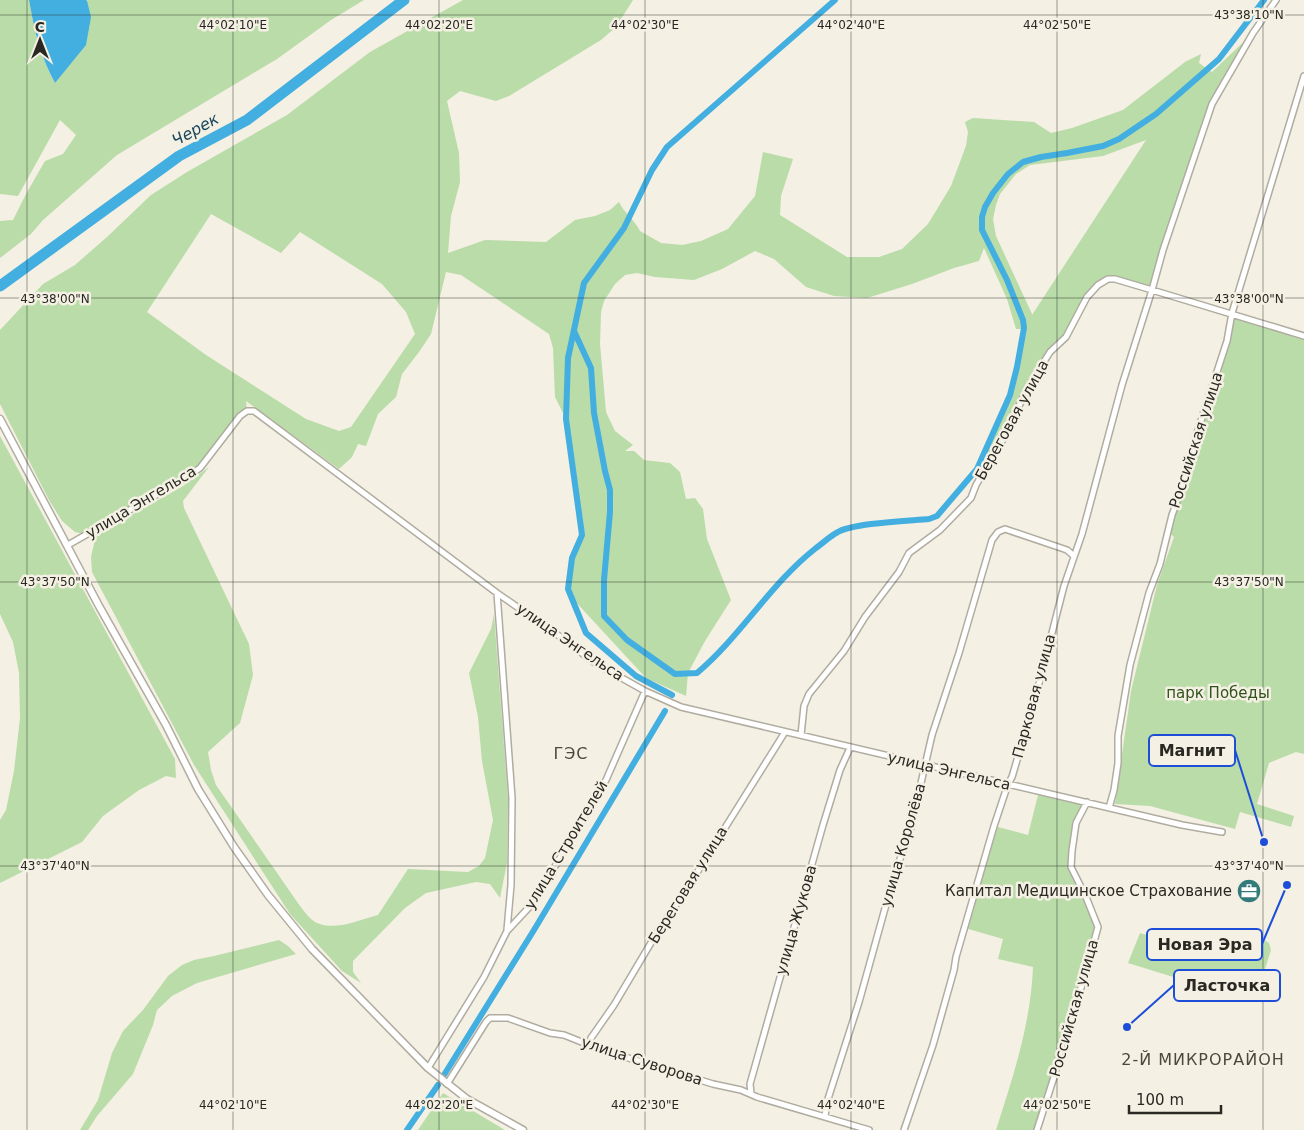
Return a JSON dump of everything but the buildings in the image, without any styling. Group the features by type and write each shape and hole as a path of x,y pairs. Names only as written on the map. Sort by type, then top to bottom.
{"street":[{"path":"1276,0 1244,48 1212,104 1152,290 1304,336"},
{"name":"Российская улица","path":"1109,808 1118,763 1118,736 1130,666 1149,593 1160,564 1172,515 1189,469 1196,436 1227,340 1232,313 1304,76"},
{"name":"Береговая улица","path":"801,735 804,706 809,694 844,651 865,617 899,572 909,553 940,530 970,498 1005,436 1027,389 1050,352 1066,337 1087,296 1098,284 1108,279 1115,279 1152,290"},
{"name":"Парковая улица","path":"904,1130 933,1045 956,957 994,826 1012,777 1035,699 1064,586 1078,545 1122,385 1152,290"},
{"name":"улица Энгельса","path":"68,545 200,468 240,416 247,411 254,411 497,594 555,632 595,662 645,691 681,707 1182,826 1222,832"},
{"path":"0,419 99,606 166,725 198,789 234,847 268,895 302,937 428,1068 447,1084 488,1112 523,1130"},
{"name":"улица Королёва","path":"825,1116 827,1102 859,1002 894,876 910,831 932,735 994,536 1005,529 1067,550"},
{"path":"1074,556 1067,550 1078,545"},
{"path":"497,594 512,798 511,885 507,931"},
{"name":"улица Строителей","path":"428,1068 484,977 507,931 534,902 606,780 645,691"},
{"name":"Береговая улица","path":"591,1038 614,1005 785,732"},
{"name":"улица Жукова","path":"751,1094 750,1084 814,857 840,770 850,748"},
{"name":"Российская улица","path":"1037,1130 1098,927 1072,867 1076,823 1087,802"},
{"name":"улица Суворова","path":"447,1084 486,1022 490,1018 508,1018 713,1084 868,1130"},
{"path":"581,1042 591,1038 591,1046"}],"green space":[{"path":"0,0 29,0 38,43 55,83 86,0 364,0 331,20 277,59 117,155 43,220 31,234 0,258 0,221 13,220 45,161 63,154 76,135 60,120 18,196 0,194"},
{"path":"463,0 633,0 616,27 601,40 509,96 496,101 460,91 447,101 459,153 460,182 451,216 448,253 485,240 546,242 575,220 595,216 610,210 619,202 640,231 661,243 682,245 701,241 728,229 755,196 763,152 793,159 781,196 780,215 847,257 879,257 902,249 928,224 951,186 966,146 968,132 965,122 973,118 1034,122 1051,133 1072,128 1123,110 1185,62 1201,54 1199,63 1212,72 1253,33 1212,104 1152,290 1108,279 1092,290 1069,331 1050,352 993,458 984,455 1010,395 1024,329 1016,329 1007,299 984,248 979,261 867,298 834,296 806,287 774,259 755,251 722,269 694,280 655,277 637,273 625,275 615,284 604,301 601,312 600,344 606,412 615,431 633,445 625,451 634,451 644,460 670,463 680,472 686,499 695,498 703,509 707,539 731,600 705,641 688,673 686,696 646,678 573,599 568,589 572,558 582,535 566,419 555,397 553,348 549,334 461,275 446,272 431,334 402,374 396,397 378,414 366,446 358,444 352,457 339,469 246,401 247,411 200,468 86,535 75,532 62,521 49,500 0,404 0,330 43,284 75,265 151,195 187,172 287,115 370,52","holes":["1146,140 1032,315 996,236 993,219 1000,194 1016,174 1030,165 1103,156","211,214 281,253 300,232 382,284 406,312 415,334 351,427 339,431 306,419 206,355 147,312"]},
{"name":"парк Победы","path":"1232,313 1304,336 1304,754 1296,752 1269,763 1257,804 1294,816 1291,827 1240,812 1235,829 1150,806 1115,804 1131,691 1157,585 1174,537 1168,531 1196,436 1217,374"},
{"path":"0,436 175,759 176,778 166,776 139,790 103,816 82,842 0,883 0,820 6,810 14,771 20,718 19,673 13,642 0,614"},
{"path":"209,467 183,501 184,508 249,644 253,675 240,723 208,752 211,770 216,785 300,906 314,922 332,926 378,915 408,869 468,872 479,866 485,858 493,820 482,761 478,717 469,673 491,629 494,614 508,799 507,863 500,898 490,884 476,882 426,893 405,908 353,961 353,972 361,983 342,971 290,914 194,765 92,572 91,557 96,535 183,486"},
{"path":"1039,791 1087,802 1076,823 1071,867 1098,927 1037,1130 996,1130 1015,1070 1025,1029 1032,988 1033,967 998,959 1003,939 965,928 994,826 1028,835"},
{"path":"1240,930 1256,935 1269,943 1271,950 1256,992 1199,974 1196,984 1128,963 1140,933 1183,946 1214,937 1228,940 1230,936 1238,938"},
{"path":"279,940 296,954 197,983 172,996 157,1010 153,1025 133,1074 97,1116 88,1130 80,1130 98,1100 112,1053 123,1031 143,1010 168,976 182,965 194,960"},
{"path":"443,1093 505,1130 418,1130"}],"water":[{"path":"29,0 87,1 91,17 86,45 55,83 38,43"}],"waterway":[{"name":"Черек","path":"0,286 179,156 247,120 404,0"},
{"path":"672,695 636,676 586,633 568,589 572,558 582,535 566,419 568,358 584,283 624,228 652,170 667,147 835,0"},
{"path":"574,331 591,368 594,413 610,490 604,580 604,616 627,640 675,674 697,673 728,643 799,562 829,538 838,532 856,526 929,519 937,516 977,469 1010,395 1024,328 1023,320 1007,280 982,230 982,217 985,207 1008,174 1023,162 1103,146 1119,139 1156,114 1219,59 1264,0"},
{"path":"444,1075 534,930 665,711"},
{"path":"407,1130 438,1085"}],"place":[{"name":"Магнит","path":"1264,842"},
{"name":"Новая Эра","path":"1287,885"},
{"name":"Капитал Медицинское Страхование","path":"1249,891"},
{"name":"Ласточка","path":"1127,1027"}],"district":[{"name":"ГЭС","path":"571,753"},
{"name":"2-Й МИКРОРАЙОН","path":"1203,1059"}]}
